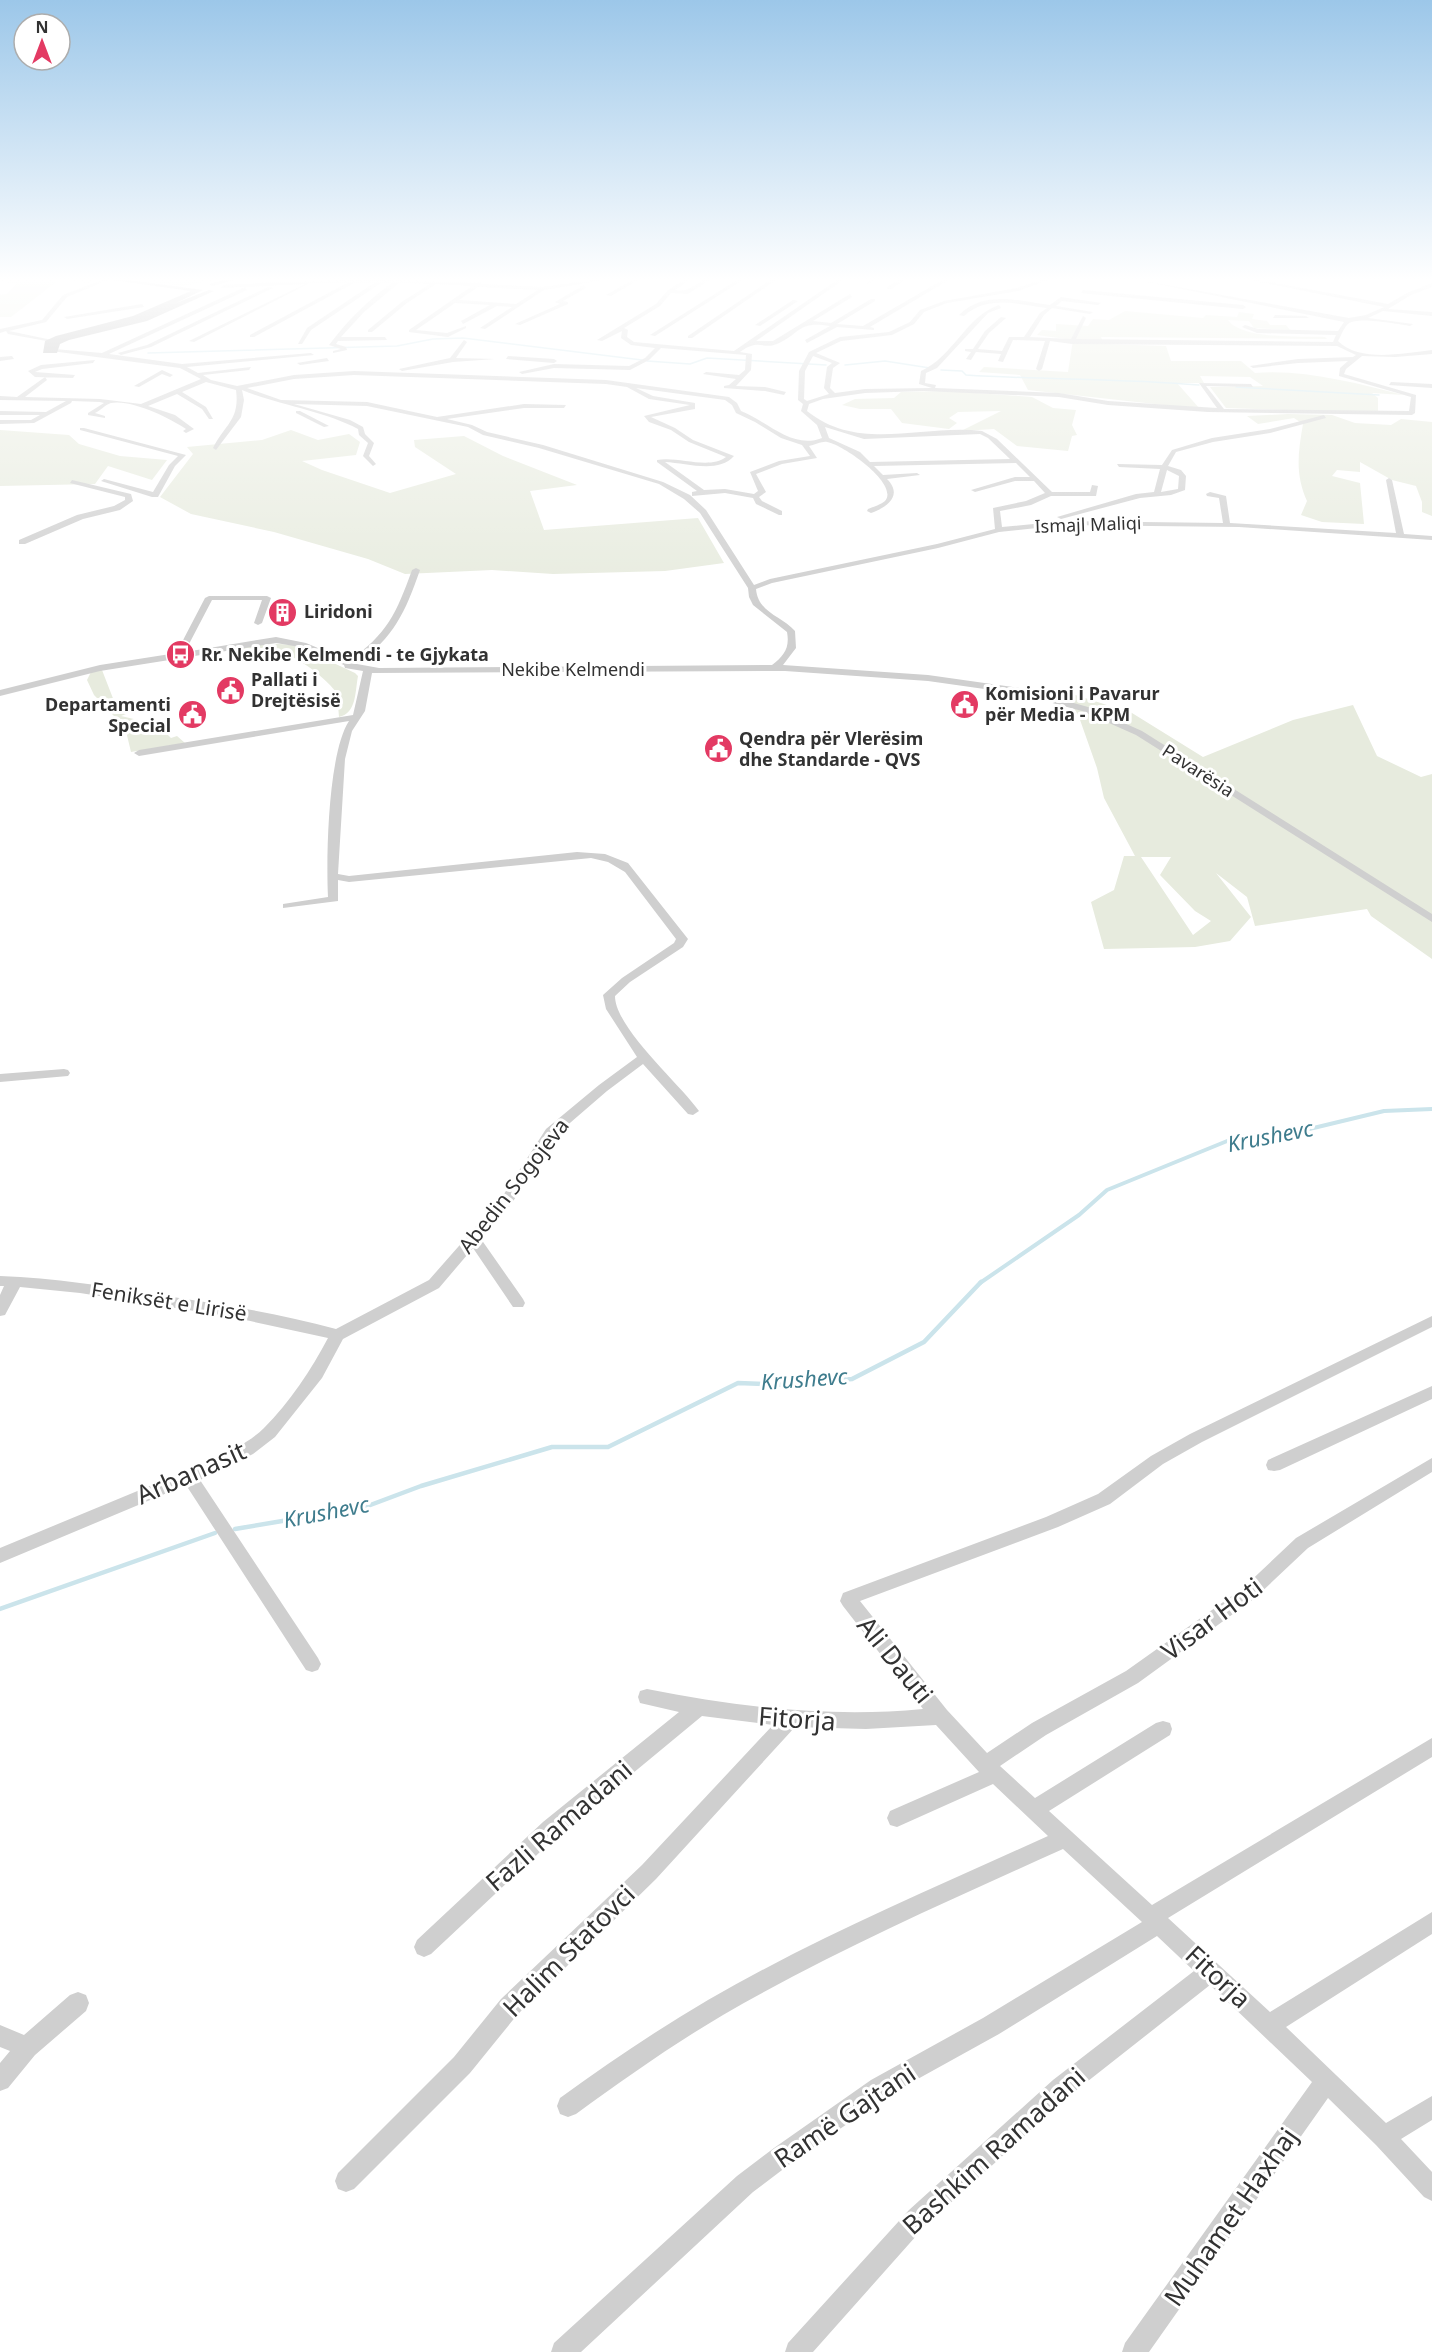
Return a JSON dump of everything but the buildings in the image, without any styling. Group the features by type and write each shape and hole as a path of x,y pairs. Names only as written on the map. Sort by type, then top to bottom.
{"street":[{"path":"18,399 33,388"},
{"path":"141,406 184,388"},
{"path":"216,448 239,415 240,388 359,426 371,443 366,456 373,464"},
{"path":"629,388 651,398 693,404 694,406 689,409 647,416 651,421 673,429 691,441 731,456 721,464 659,461 702,492"},
{"path":"656,388 726,398 735,404 738,411 760,422 776,435 805,445 815,457 781,462 751,474 762,492 755,496 725,489 702,492 687,497"},
{"path":"674,390 717,388"},
{"path":"745,388 784,393"},
{"path":"801,388 801,400 806,403 833,395 881,390 945,390 1059,395 1108,402 1222,410 1353,414 1412,413 1414,397 1385,388"},
{"path":"826,388 833,395"},
{"path":"936,388 945,390"},
{"path":"1204,388 1222,410"},
{"path":"55,401 69,390"},
{"path":"178,392 204,408 211,418"},
{"path":"0,398 109,402 141,406 159,411 191,429 186,431"},
{"path":"0,422 29,423 71,401"},
{"path":"104,482 155,495 172,465 183,456 177,452 82,429 103,417 90,414 109,402"},
{"path":"282,402 367,404 470,426 490,435 531,443 662,483 687,497 708,518 752,588 751,595 761,611 788,628 792,636 790,653 774,668"},
{"path":"806,403 804,411 820,424 864,437 980,432 991,436 1003,451 1018,461 1050,494"},
{"path":"293,406 301,415 326,426"},
{"path":"434,420 520,406 564,406"},
{"path":"0,413 52,411"},
{"path":"1157,494 1164,467 1170,454 1176,450 1212,440 1270,431 1317,418 1353,414"},
{"path":"820,424 826,439"},
{"path":"805,445 826,439 858,453 889,485 891,495 885,504 871,510"},
{"path":"869,464 1018,461"},
{"path":"1052,524 1053,521 1062,517 1110,506 1140,495 1174,493 1181,490 1182,473 1164,467 1119,465"},
{"path":"882,477 917,475"},
{"path":"975,490 1009,480 1034,479"},
{"path":"1389,480 1400,535"},
{"path":"22,542 80,517 117,508 129,501 128,496 72,482"},
{"path":"999,530 996,510 1028,503 1050,494 1093,494 1094,486"},
{"path":"1210,494 1222,496 1227,524"},
{"path":"755,496 759,502 779,513"},
{"name":"Ismajl Maliqi","path":"752,588 770,581 939,546 999,530 1052,524 1137,522 1227,524 1432,538"},
{"path":"348,666 367,653 394,626 416,570"},
{"path":"186,653 185,644 209,598 267,598 258,623"},
{"name":"Nekibe Kelmendi","path":"0,693 85,671 254,642 286,640 307,645 348,666 368,670 761,668"},
{"name":"Pavarësia","path":"761,668 981,684 1020,691 1085,709 1139,733 1432,919"},
{"path":"287,906 334,899 333,876 340,759 347,731 361,705 368,670"},
{"path":"139,753 356,717"},
{"path":"333,876 348,879 578,855 601,856 626,866 682,939 679,945 626,980 609,995 610,1009 635,1041 644,1058 693,1111"},
{"name":"Abedin Sogojeva","path":"337,1335 434,1284 520,1184 551,1132 603,1088 644,1058"},
{"path":"0,1078 64,1073"},
{"path":"473,1238 518,1303"},
{"path":"0,1311 7,1281"},
{"name":"Feniksët e Lirisë","path":"7,1281 67,1285 218,1309 291,1322 337,1335"},
{"name":"Ali Dauti","path":"940,1716 850,1605 849,1598 1104,1499 1157,1460 1196,1438 1401,1334 1432,1321"},
{"name":"Arbanasit","path":"0,1556 239,1455 269,1433 317,1374 337,1335"},
{"path":"1274,1465 1432,1392"},
{"name":"Visar Hoti","path":"990,1770 1039,1729 1132,1677 1249,1593 1302,1543 1432,1464"},
{"path":"189,1476 312,1664"},
{"name":"Fitorja","path":"647,1697 698,1708 790,1720 866,1722 940,1716 990,1770 1269,2025 1384,2137 1432,2189"},
{"name":"Fazli Ramadani","path":"424,1947 550,1828 698,1708"},
{"name":"Halim Statovci","path":"346,2181 462,2065 509,2007 649,1872 790,1720"},
{"path":"1034,1810 1163,1729"},
{"name":"Ramë Gajtani","path":"563,2352 745,2184 879,2088 991,2026 1155,1920 1432,1747"},
{"path":"897,1818 990,1770"},
{"path":"568,2106 670,2035 733,1999 921,1904 1065,1838"},
{"path":"1269,2025 1432,1922"},
{"name":"Bashkim Ramadani","path":"797,2352 925,2210 1061,2088 1211,1971"},
{"path":"0,2080 27,2047 78,2003"},
{"path":"0,2036 27,2047"},
{"name":"Muhamet Haxhaj","path":"1134,2352 1326,2081"},
{"path":"1384,2137 1432,2107"}],"shaded area":[{"path":"1027,388 1181,388 1200,409 1028,390"},
{"path":"1211,388 1373,388 1404,395 1372,393 1378,398 1378,413 1226,408"},
{"path":"948,391 1032,397 1053,408 1076,410 1072,425 1077,435 1072,436 1068,451 1017,446 994,429 961,431 1001,411 958,412 949,418 957,423 949,429 902,423 891,409 860,409 842,405 855,399 894,398 901,392"},
{"path":"1332,415 1355,423 1391,425 1401,419 1432,422 1432,516 1422,512 1422,502 1416,486 1392,480 1360,462 1360,472 1337,470 1332,476 1360,483 1364,524 1322,522 1301,515 1307,501 1299,472 1303,424 1294,418 1258,424 1247,416"},
{"path":"0,430 69,435 79,444 120,456 167,460 152,480 108,466 95,484 0,486"},
{"path":"291,430 318,440 349,434 360,442 356,455 302,461 390,493 456,474 415,447 414,440 464,436 503,456 577,485 530,491 544,530 698,518 724,563 665,571 553,574 492,570 405,574 368,559 274,532 191,514 160,497 193,454 187,447 262,440"},
{"path":"262,643 295,645 355,673 358,676 355,695 349,711 339,717 337,693 313,670 293,657 272,649 251,648 232,651 220,649"},
{"path":"102,670 114,701 103,704 94,695 87,680 91,672"},
{"path":"1063,691 1132,713 1203,757 1293,720 1353,705 1377,756 1421,777 1432,774 1432,959 1371,916 1367,909 1255,926 1247,897 1216,873 1251,917 1230,941 1195,947 1104,949 1091,902 1114,890 1124,856 1135,856 1104,798 1097,768 1079,717","holes":["1141,857 1171,857 1160,875 1195,911 1211,921 1193,935"]},
{"path":"116,705 126,714 121,716 138,720 145,732 161,728 171,738 177,736 185,743 131,752 125,727 106,708"}],"waterway":[{"path":"1250,388 1379,395"},
{"name":"Krushevc","path":"980,1283 1079,1215 1107,1190 1237,1137 1301,1131 1384,1111 1432,1109"},
{"name":"Krushevc","path":"235,1529 365,1507 421,1486 552,1447 608,1447 738,1383 791,1385 852,1379 924,1342 980,1283"},
{"name":"Krushevc","path":"0,1609 215,1533"}],"place":[{"name":"Liridoni","path":"283,612"},
{"name":"Rr. Nekibe Kelmendi - te Gjykata","path":"180,655"},
{"name":"Pallati i Drejtësisë","path":"230,690"},
{"name":"Komisioni i Pavarur për Media - KPM","path":"964,704"},
{"name":"Departamenti Special","path":"192,715"},
{"name":"Qendra për Vlerësim dhe Standarde - QVS","path":"718,749"}]}
